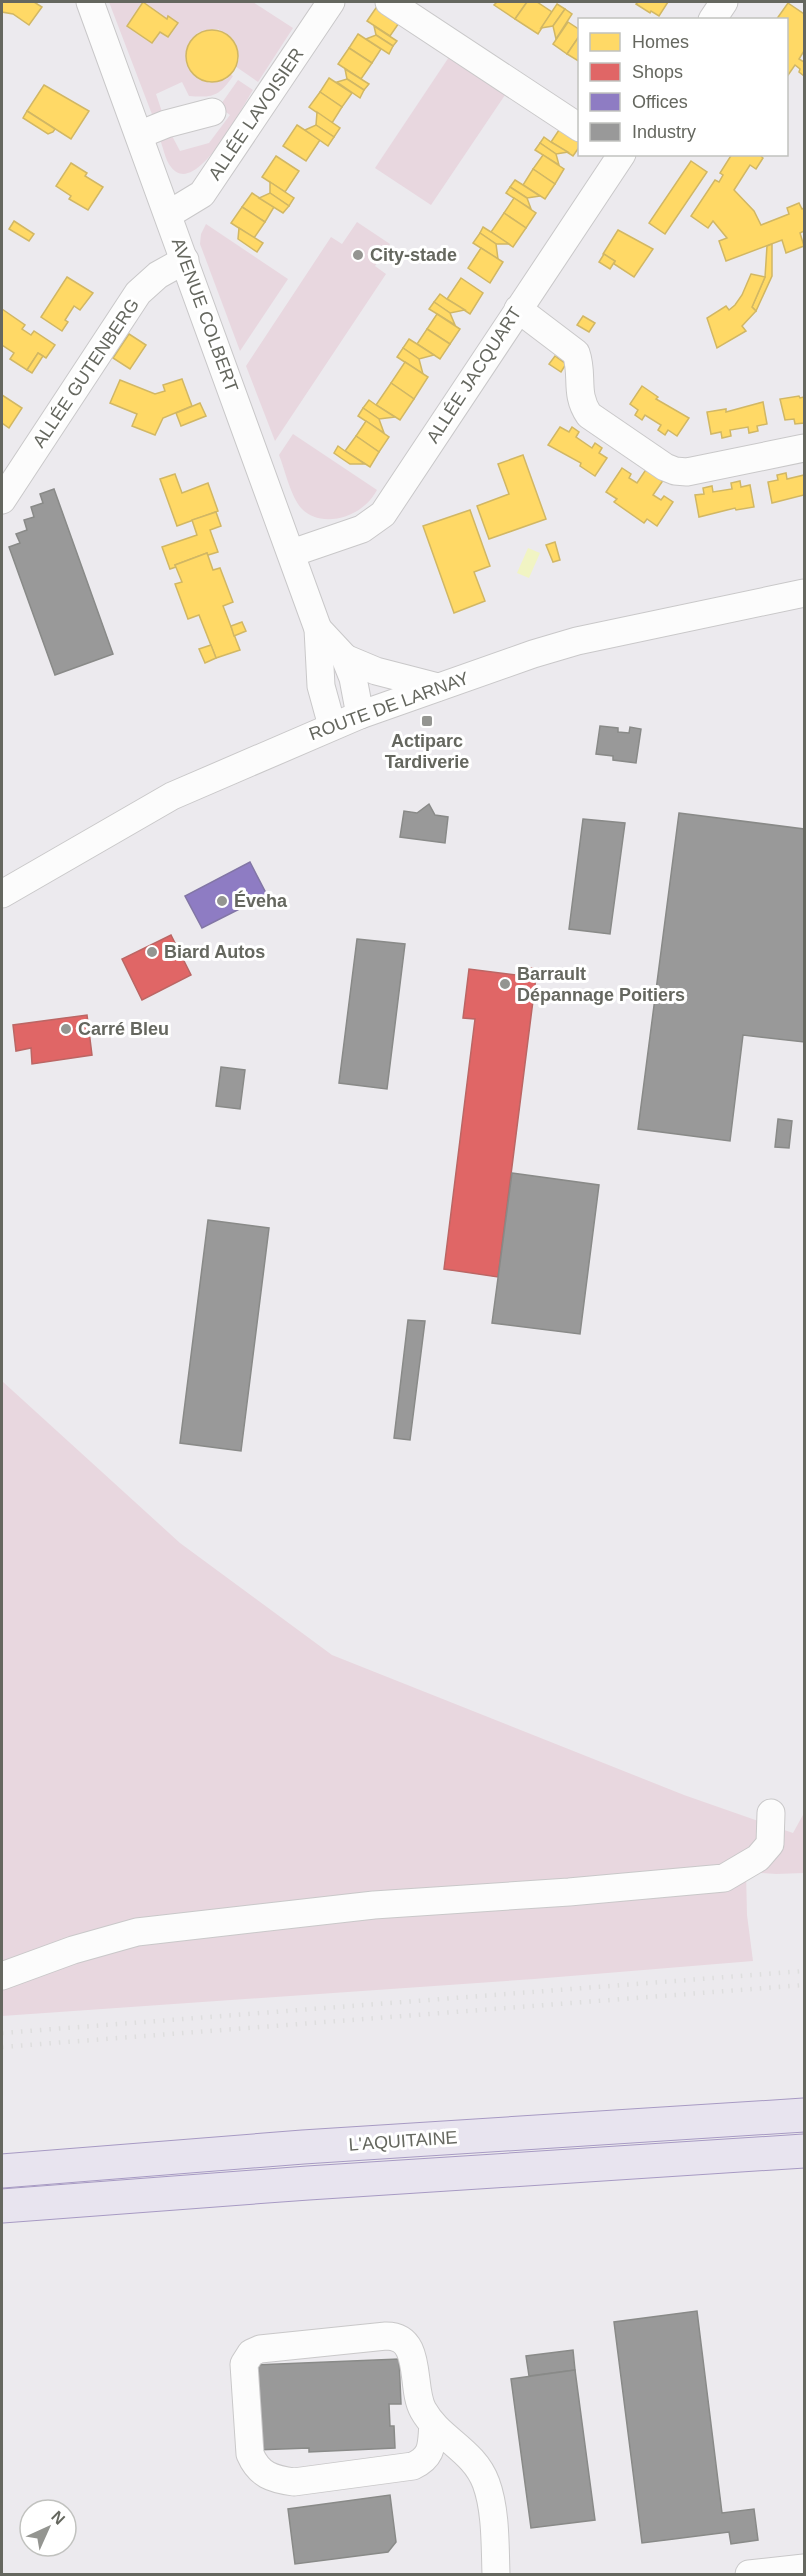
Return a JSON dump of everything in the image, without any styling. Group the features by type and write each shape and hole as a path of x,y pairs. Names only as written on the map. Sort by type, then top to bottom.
{"highway":[{"name":"L'AQUITAINE","path":"2,2171 339,2145 804,2115"},
{"name":"L'AQUITAINE","path":"2,2206 343,2180 804,2151"}],"street":[{"name":"AVENUE COLBERT","path":"90,2 318,629 319,675 325,706 332,726"},
{"name":"ALLÉE LAVOISIER","path":"169,214 202,194 332,2"},
{"path":"389,2 578,127"},
{"path":"713,18 724,2"},
{"path":"139,135 166,124 212,112"},
{"name":"ALLÉE JACQUART","path":"292,553 362,530 383,514 620,156"},
{"name":"ALLÉE GUTENBERG","path":"2,500 138,293 158,275 185,260"},
{"path":"518,309 576,353 580,364 581,403 589,415 665,467 687,472 804,448"},
{"name":"ROUTE DE LARNAY","path":"2,894 172,796 360,715 533,654 578,641 804,593"},
{"name":"AVENUE COLBERT","path":"318,629 345,658 353,678 360,715"},
{"name":"AVENUE COLBERT","path":"345,658 376,671 438,687"},
{"path":"2,1976 73,1950 137,1932 374,1905 568,1892 724,1878 758,1858 770,1844 771,1813"},
{"path":"482,2476 462,2461 452,2459 294,2482 274,2480 265,2476 250,2454 244,2364 251,2353 260,2349 395,2336 405,2342 412,2352 416,2390 423,2410 433,2424 471,2458 482,2476 491,2505 496,2574"},
{"path":"413,2466 424,2461 429,2454 433,2424"},
{"path":"749,2574 804,2568"}],"shaded area":[{"path":"109,2 253,2 293,28 258,82 235,66 239,60 235,42 218,29 197,33 186,53 190,70 209,83 227,79 230,74 233,76 220,92 210,96 189,96 182,82 156,94 162,112 153,117"},
{"path":"451,54 507,92 431,205 375,168"},
{"path":"238,80 253,90 229,130 205,161 193,171 181,174 169,164 159,137 171,134 180,151 209,143 230,115 219,107"},
{"path":"357,222 390,244 375,266 386,274 275,441 246,366 331,237 342,244"},
{"path":"206,224 288,279 240,351 200,244 201,234"},
{"path":"293,434 377,490 370,500 358,510 340,518 321,519 304,511 292,493 279,455"},
{"path":"528,548 540,553 529,578 517,573"},
{"path":"2,1381 180,1543 332,1655 684,1795 793,1833 804,1813 804,1873 746,1872 747,1915 753,1961 534,1979 2,2016"}],"building: Homes":[{"path":"2,2 34,2 42,7 29,25 13,14 2,12"},
{"path":"143,2 167,19 168,16 178,23 168,37 160,32 152,43 127,26"},
{"path":"497,2 527,2 515,19 494,5"},
{"path":"527,2 537,2 552,12 538,34 515,19"},
{"path":"638,2 668,2 659,16 636,4"},
{"path":"788,3 804,14 804,51 799,59 804,62 804,76 795,65 788,75 788,18 777,18"},
{"path":"557,4 565,9 553,26 541,28"},
{"path":"378,5 401,20 390,36 367,21"},
{"path":"565,9 572,14 556,39 553,26"},
{"path":"568,22 578,29 578,38 567,54 553,44"},
{"path":"374,26 397,41 393,46 376,35"},
{"path":"212,30 222,32 230,38 236,46 238,56 236,66 230,74 222,80 212,82 202,80 194,74 188,66 186,56 188,46 194,38 202,32"},
{"path":"358,34 381,49 372,63 349,48"},
{"path":"376,35 393,46 389,54 366,39"},
{"path":"578,38 578,61 567,54"},
{"path":"349,48 372,63 361,79 338,64"},
{"path":"345,69 369,84 364,90 347,79"},
{"path":"329,78 352,93 342,107 320,92"},
{"path":"347,79 364,90 360,98 337,82"},
{"path":"44,85 89,111 71,139 27,111"},
{"path":"320,92 342,107 332,123 309,107"},
{"path":"27,111 55,129 53,132 48,134 23,118"},
{"path":"317,112 340,128 334,137 316,125"},
{"path":"297,125 320,140 306,161 283,146"},
{"path":"316,125 334,137 328,146 305,130"},
{"path":"561,127 578,138 578,149 573,156 551,142"},
{"path":"544,137 568,152 556,154 540,143"},
{"path":"540,143 556,154 559,165 535,150"},
{"path":"543,155 564,169 555,184 533,169"},
{"path":"276,156 299,171 285,192 262,177"},
{"path":"731,156 761,156 763,158 756,169 750,165 734,190 754,211 761,225 789,214 787,208 799,203 802,209 804,208 804,231 800,233 804,246 786,253 782,240 726,261 719,241 727,238 713,221 708,228 691,216 715,180 719,182 723,175 720,173"},
{"path":"691,161 707,172 665,234 649,223"},
{"path":"71,163 87,173 85,176 103,187 88,210 69,199 71,196 56,186"},
{"path":"533,169 555,184 545,199 523,185"},
{"path":"515,180 540,196 527,198 510,187"},
{"path":"270,182 294,198 289,206 270,193"},
{"path":"510,187 527,198 531,209 506,193"},
{"path":"252,193 274,207 265,222 242,207"},
{"path":"270,193 289,206 283,213 259,198"},
{"path":"514,198 536,213 526,228 504,213"},
{"path":"242,207 265,222 254,238 231,223"},
{"path":"504,213 526,228 513,247 491,232"},
{"path":"14,221 34,234 29,241 9,229"},
{"path":"483,227 509,244 496,244 480,233"},
{"path":"239,228 263,243 257,252 238,239"},
{"path":"618,230 653,249 634,277 603,254"},
{"path":"480,233 496,244 498,259 473,243"},
{"path":"772,244 772,276 756,311 752,307 765,277 767,246"},
{"path":"481,248 503,262 490,283 468,268"},
{"path":"604,254 615,261 610,269 599,262"},
{"path":"751,274 765,277 752,307 756,311 742,326 746,331 717,348 707,318 726,306 729,310 735,305"},
{"path":"67,277 93,293 80,310 74,306 65,320 68,322 62,331 41,317"},
{"path":"461,278 483,293 470,314 447,299"},
{"path":"440,294 465,310 450,313 434,302"},
{"path":"434,302 450,313 455,325 429,309"},
{"path":"2,309 25,325 22,329 31,335 34,331 55,345 46,358 38,353 27,370 10,359 14,353 2,345"},
{"path":"437,314 460,329 450,344 427,329"},
{"path":"583,316 595,323 589,332 577,325"},
{"path":"427,329 450,344 440,359 417,344"},
{"path":"129,334 146,345 130,369 113,358"},
{"path":"409,339 434,355 419,359 403,348"},
{"path":"403,348 419,359 423,374 397,357"},
{"path":"38,353 43,356 32,373 27,370"},
{"path":"555,356 566,364 561,372 549,364"},
{"path":"405,362 428,377 414,399 391,383"},
{"path":"182,379 192,406 163,418 155,435 132,426 137,414 110,403 120,380 155,394 165,391 163,385"},
{"path":"391,383 414,399 400,420 376,405"},
{"path":"642,386 658,397 656,399 689,418 677,436 668,430 665,435 658,430 661,425 645,415 642,420 635,415 638,410 630,404"},
{"path":"2,395 22,408 9,428 2,423"},
{"path":"804,397 804,423 795,424 794,419 785,420 780,399"},
{"path":"369,400 395,417 379,419 363,408"},
{"path":"763,402 767,424 757,426 758,431 749,433 748,427 730,430 731,436 722,438 721,432 711,434 707,412 726,409 726,412"},
{"path":"200,403 206,416 181,426 176,413"},
{"path":"363,408 379,419 384,433 358,416"},
{"path":"366,421 389,437 379,452 356,436"},
{"path":"560,427 569,432 572,427 579,432 576,437 592,448 595,443 602,448 599,453 607,458 595,476 580,466 581,463 548,445"},
{"path":"356,436 379,452 370,467 345,451"},
{"path":"338,446 365,464 350,464 341,458 334,453"},
{"path":"523,455 546,519 489,539 477,506 509,494 498,464"},
{"path":"622,468 631,474 629,478 637,483 647,468 664,479 653,495 661,500 664,496 673,502 657,526 647,519 644,523 614,502 617,499 606,492"},
{"path":"786,473 787,479 804,475 804,495 772,503 768,482 778,480 777,475"},
{"path":"175,474 182,493 208,483 218,511 177,526 160,479"},
{"path":"740,481 741,487 750,485 754,507 736,510 735,508 699,517 695,495 704,494 703,488 712,486 713,492 732,489 731,483"},
{"path":"470,510 490,566 474,572 485,601 454,613 423,526"},
{"path":"216,512 221,526 210,530 218,552 208,555 207,553 170,569 162,547 197,535 192,520"},
{"path":"555,542 560,560 553,562 546,545"},
{"path":"207,553 213,570 220,568 233,602 223,606 240,650 216,658 199,615 188,619 175,584 182,582 175,565"},
{"path":"242,622 246,631 234,636 231,626"},
{"path":"211,645 216,658 205,663 199,649"}],"building: Shops":[{"path":"171,935 191,975 142,1000 122,959"},
{"path":"527,968 533,968 532,977 536,977 498,1277 444,1269 475,1019 463,1018 469,969 516,975 517,969 527,970"},
{"path":"87,1015 92,1055 32,1064 31,1048 16,1051 13,1025"}],"building: Offices":[{"path":"250,862 267,895 202,928 185,896"}],"building: Industry":[{"path":"54,489 113,654 55,675 9,547 20,543 16,534 27,530 24,520 34,517 31,507 43,503 40,494"},
{"path":"600,726 618,728 618,732 629,733 630,727 641,729 636,763 613,760 613,756 596,754"},
{"path":"429,804 435,815 448,817 445,843 400,837 404,811 417,813"},
{"path":"679,813 804,829 804,1042 743,1035 730,1141 638,1129"},
{"path":"583,819 625,823 610,934 569,929"},
{"path":"357,939 405,944 387,1089 339,1083"},
{"path":"221,1067 245,1070 240,1109 216,1106"},
{"path":"778,1119 792,1121 789,1148 775,1147"},
{"path":"512,1173 599,1185 580,1334 492,1323"},
{"path":"208,1220 269,1228 241,1451 180,1443"},
{"path":"408,1320 425,1321 410,1440 394,1438"},
{"path":"697,2311 722,2513 754,2509 758,2540 731,2544 729,2532 642,2543 614,2322"},
{"path":"573,2350 575,2370 529,2376 526,2356"},
{"path":"399,2359 401,2404 389,2404 390,2426 394,2426 395,2448 309,2452 309,2448 254,2450 251,2365"},
{"path":"575,2370 595,2520 531,2528 511,2379"},
{"path":"390,2495 396,2542 388,2552 295,2564 288,2509"}],"railway":[{"path":"2,2033 804,1971"},
{"path":"2,2047 804,1985"}],"place":[{"name":"City-stade","path":"358,255"},
{"name":"Actiparc Tardiverie","path":"427,721"},
{"name":"Éveha","path":"222,901"},
{"name":"Biard Autos","path":"152,952"},
{"name":"Barrault Dépannage Poitiers","path":"505,984"},
{"name":"Carré Bleu","path":"66,1029"}]}
